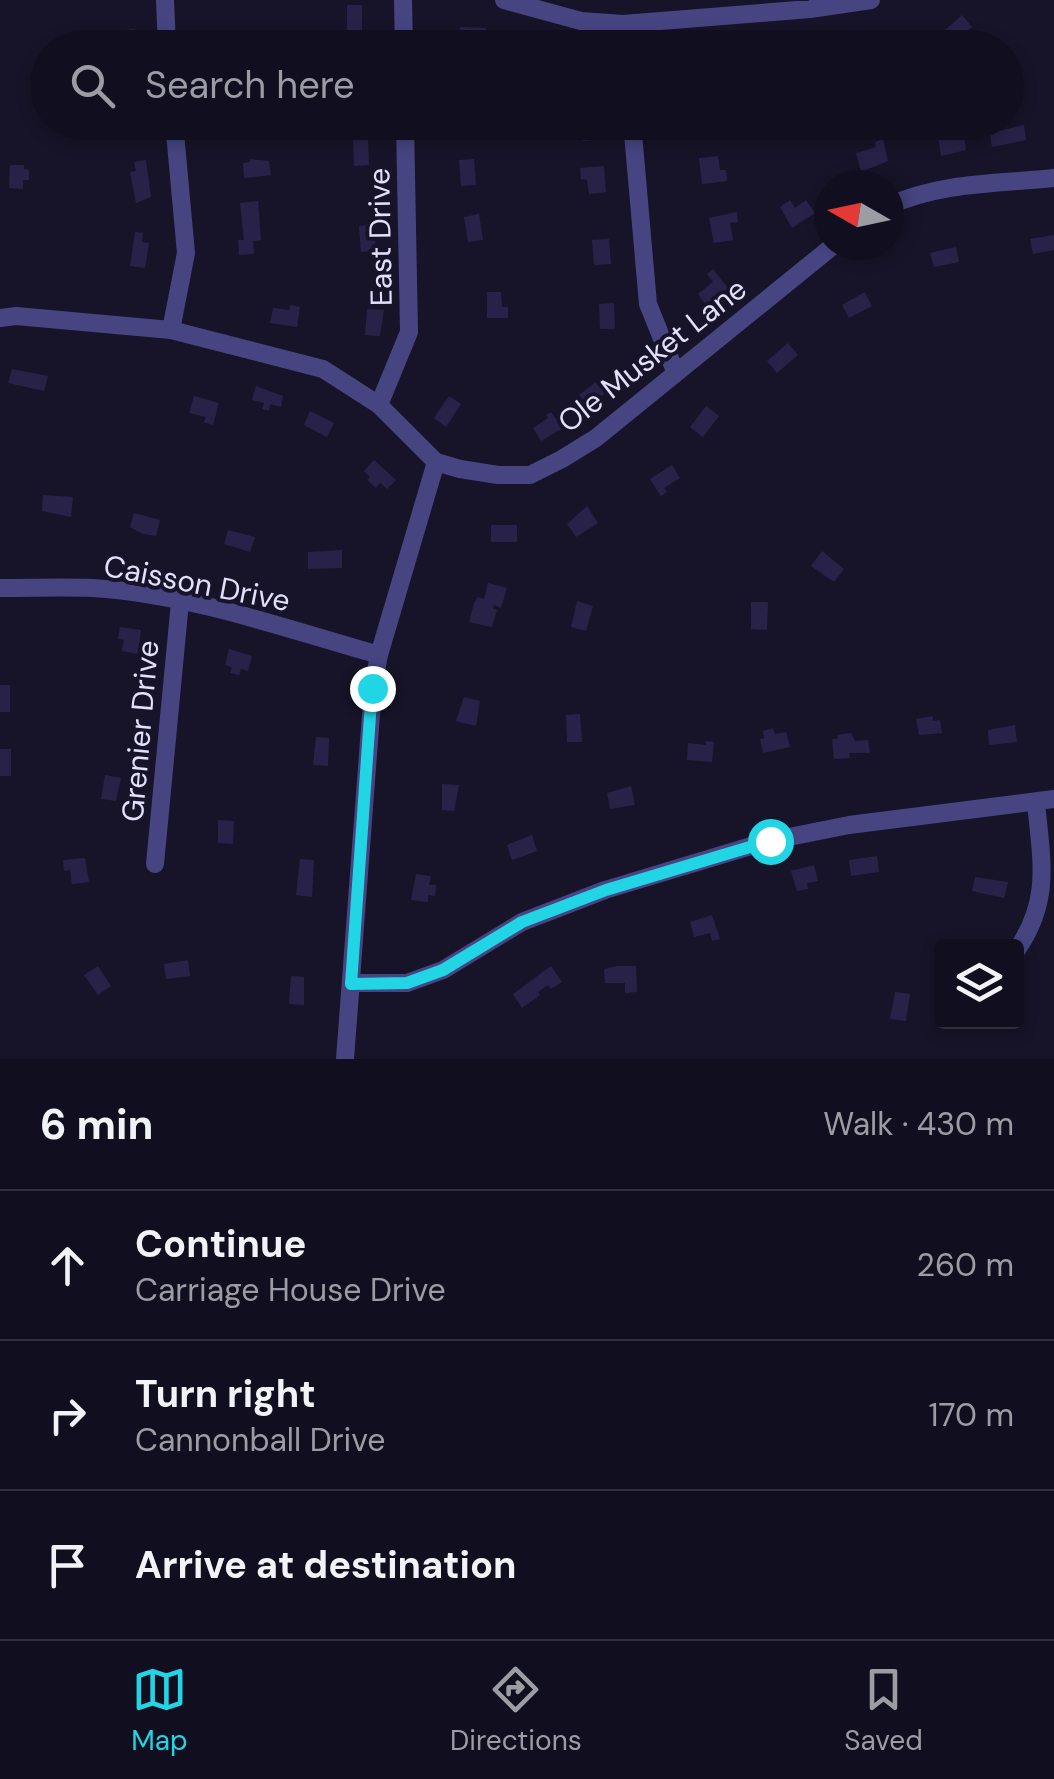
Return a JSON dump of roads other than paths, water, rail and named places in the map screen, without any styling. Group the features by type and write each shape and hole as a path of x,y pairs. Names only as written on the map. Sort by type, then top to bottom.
{"street":[{"path":"165,0 166,30"},
{"path":"403,0 404,30"},
{"path":"504,0 581,20 623,24 810,10 871,0"},
{"path":"623,24 624,30"},
{"path":"171,330 186,252 176,140"},
{"name":"East Drive","path":"378,405 409,332 405,140"},
{"path":"634,140 648,304 675,371"},
{"path":"904,200 961,186 1054,178"},
{"name":"Ole Musket Lane","path":"436,462 498,475 530,474 562,460 596,438 815,260"},
{"path":"0,318 16,316 171,330 322,369 378,405 436,462 372,688 345,1059"},
{"name":"Caisson Drive","path":"0,588 95,588 180,602 284,626 379,655"},
{"name":"Grenier Drive","path":"155,864 180,602"},
{"path":"351,984 407,983 443,970 522,922 606,890 764,842 849,825 1045,801 1044,882 1033,924 1023,939"}]}
